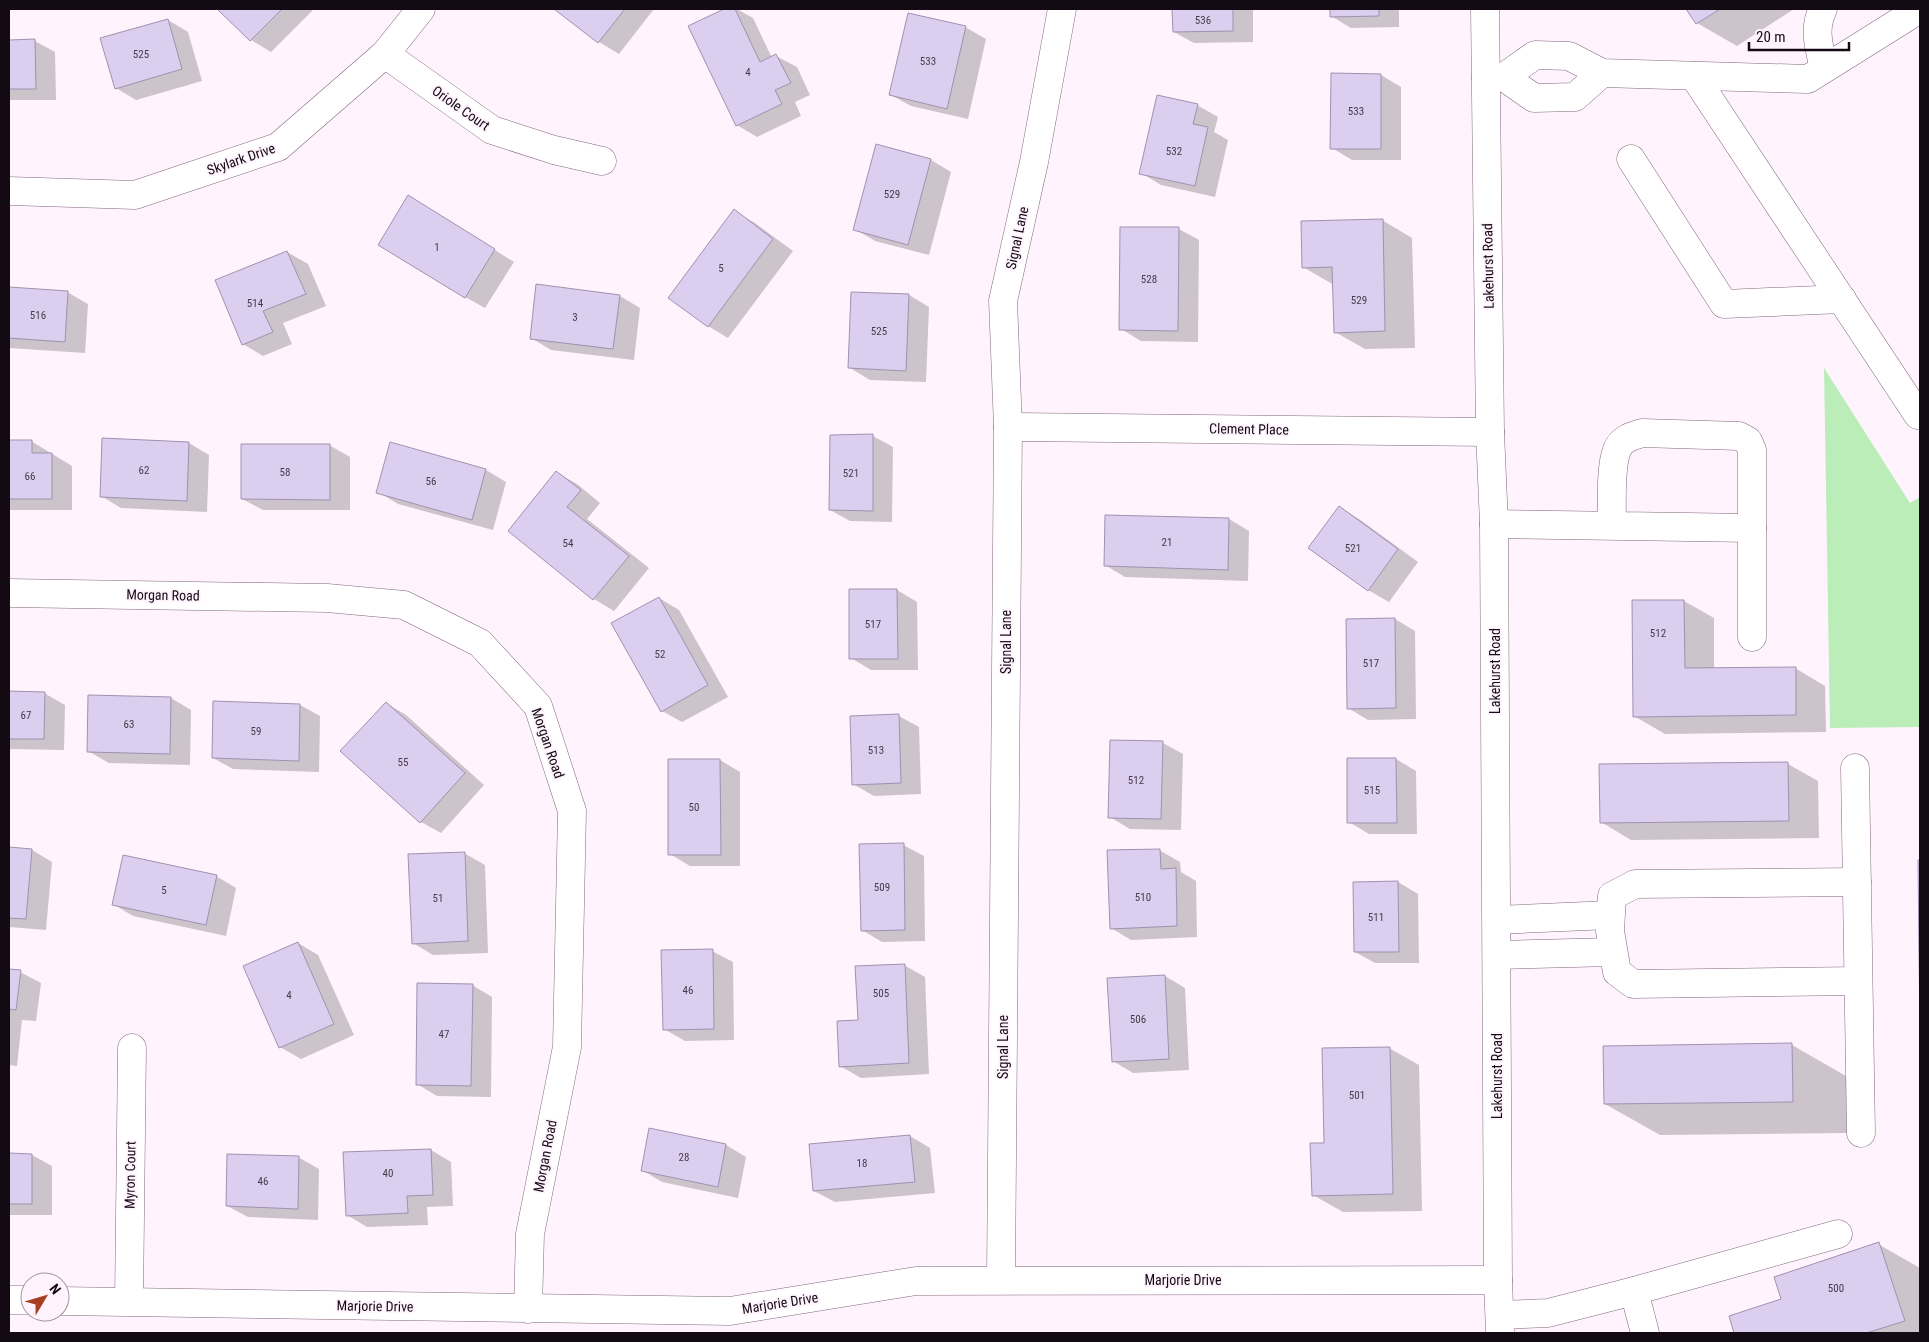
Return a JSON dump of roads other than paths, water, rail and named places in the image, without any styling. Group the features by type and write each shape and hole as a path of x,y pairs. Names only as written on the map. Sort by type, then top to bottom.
{"street":[{"name":"Skylark Drive","path":"9,191 135,195 278,147 385,54 421,9"},
{"name":"Signal Lane","path":"1001,1280 1008,427 1003,300 1034,162 1062,9"},
{"name":"Lakehurst Road","path":"1485,9 1495,77 1490,432 1494,524 1498,1280 1500,1324"},
{"path":"1823,9 1818,18 1817,37 1824,68"},
{"path":"1495,77 1535,55 1569,56 1602,73 1808,79 1920,9"},
{"name":"Oriole Court","path":"385,54 492,130 554,150 602,162"},
{"path":"1495,77 1534,98 1575,97 1602,73"},
{"path":"1694,76 1918,415 1920,413"},
{"path":"1631,159 1724,304 1842,300"},
{"name":"Clement Place","path":"1008,427 1490,432"},
{"path":"1612,525 1614,468 1617,448 1628,437 1642,433 1739,436 1748,441 1752,450 1752,638"},
{"path":"1494,524 1752,528"},
{"name":"Morgan Road","path":"9,593 327,598 404,605 480,643 538,706 572,811 567,1047 530,1234 528,1309"},
{"path":"1855,768 1861,1133"},
{"path":"1857,882 1635,884 1612,896 1610,931 1617,972 1633,984 1858,982"},
{"path":"1497,920 1610,915"},
{"path":"1497,955 1614,952"},
{"name":"Myron Court","path":"129,1301 132,1048"},
{"path":"1500,1324 1634,1291 1838,1234"},
{"name":"Marjorie Drive","path":"70,1300 730,1311 916,1281 1498,1280"},
{"path":"1634,1291 1645,1333"}]}
